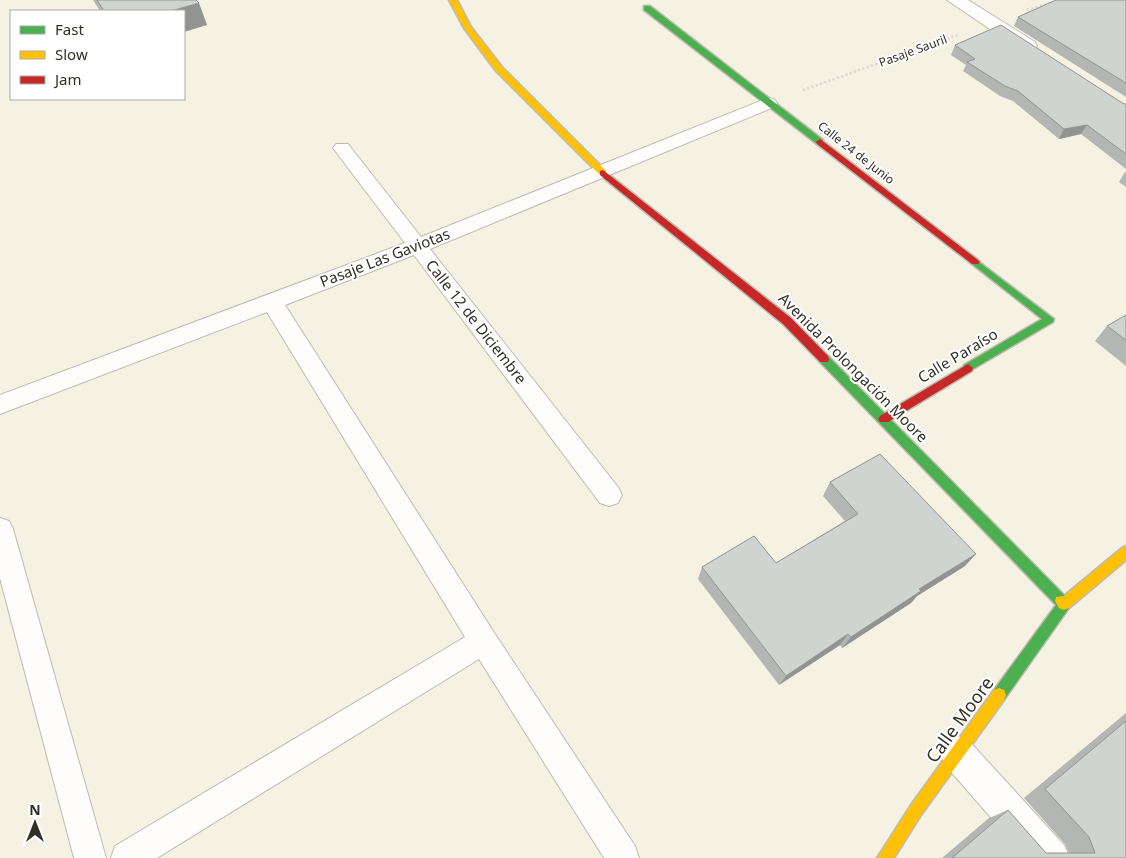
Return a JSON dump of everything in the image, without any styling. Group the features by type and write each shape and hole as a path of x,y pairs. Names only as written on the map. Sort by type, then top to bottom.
{"street":[{"name":"Avenida Prolongación Moore","path":"453,0 468,28 499,69 600,171 787,320 1064,604"},
{"path":"956,0 1042,55"},
{"name":"Calle 24 de Junio","path":"647,8 1049,319"},
{"name":"Calle Paraíso","path":"884,419 1049,319"},
{"path":"1064,604 1126,552"},
{"name":"Calle Moore","path":"885,858 916,810 1064,604"},
{"path":"958,754 1051,858"}],"lane":[{"name":"Pasaje Las Gaviotas","path":"0,405 418,246 768,103"},
{"name":"Calle 12 de Diciembre","path":"342,148 609,495"},
{"path":"272,302 483,641 623,858"},
{"path":"0,529 90,858"},
{"path":"127,858 483,641"}],"path":[{"name":"Pasaje Sauril","path":"768,103 1058,0"}],"building":[{"path":"97,0 196,0 199,3 174,10 103,10"},
{"path":"1056,0 1126,0 1126,83 1018,17"},
{"path":"1001,25 1126,104 1126,154 1087,125 1064,129 1018,91 1005,86 967,62 975,59 955,45"},
{"path":"1126,315 1126,340 1107,326"},
{"path":"880,454 976,554 919,589 921,591 851,637 848,634 786,676 702,567 754,536 776,563 858,514 830,482"},
{"path":"1126,721 1126,858 952,858 1008,810 1046,853 1095,853 1089,837 1045,789"}],"traffic: fast":[{"path":"647,8 820,142"},
{"path":"968,368 1049,319 975,262"},
{"path":"824,359 1061,601"},
{"path":"999,695 1064,604"}],"traffic: slow":[{"path":"453,0 468,28 499,69 603,173"},
{"path":"1061,601 1064,604 1126,552"},
{"path":"885,858 916,810 999,695"}],"traffic: jam":[{"path":"820,142 975,262"},
{"path":"603,173 787,321 824,359"},
{"path":"884,419 968,368"}]}
